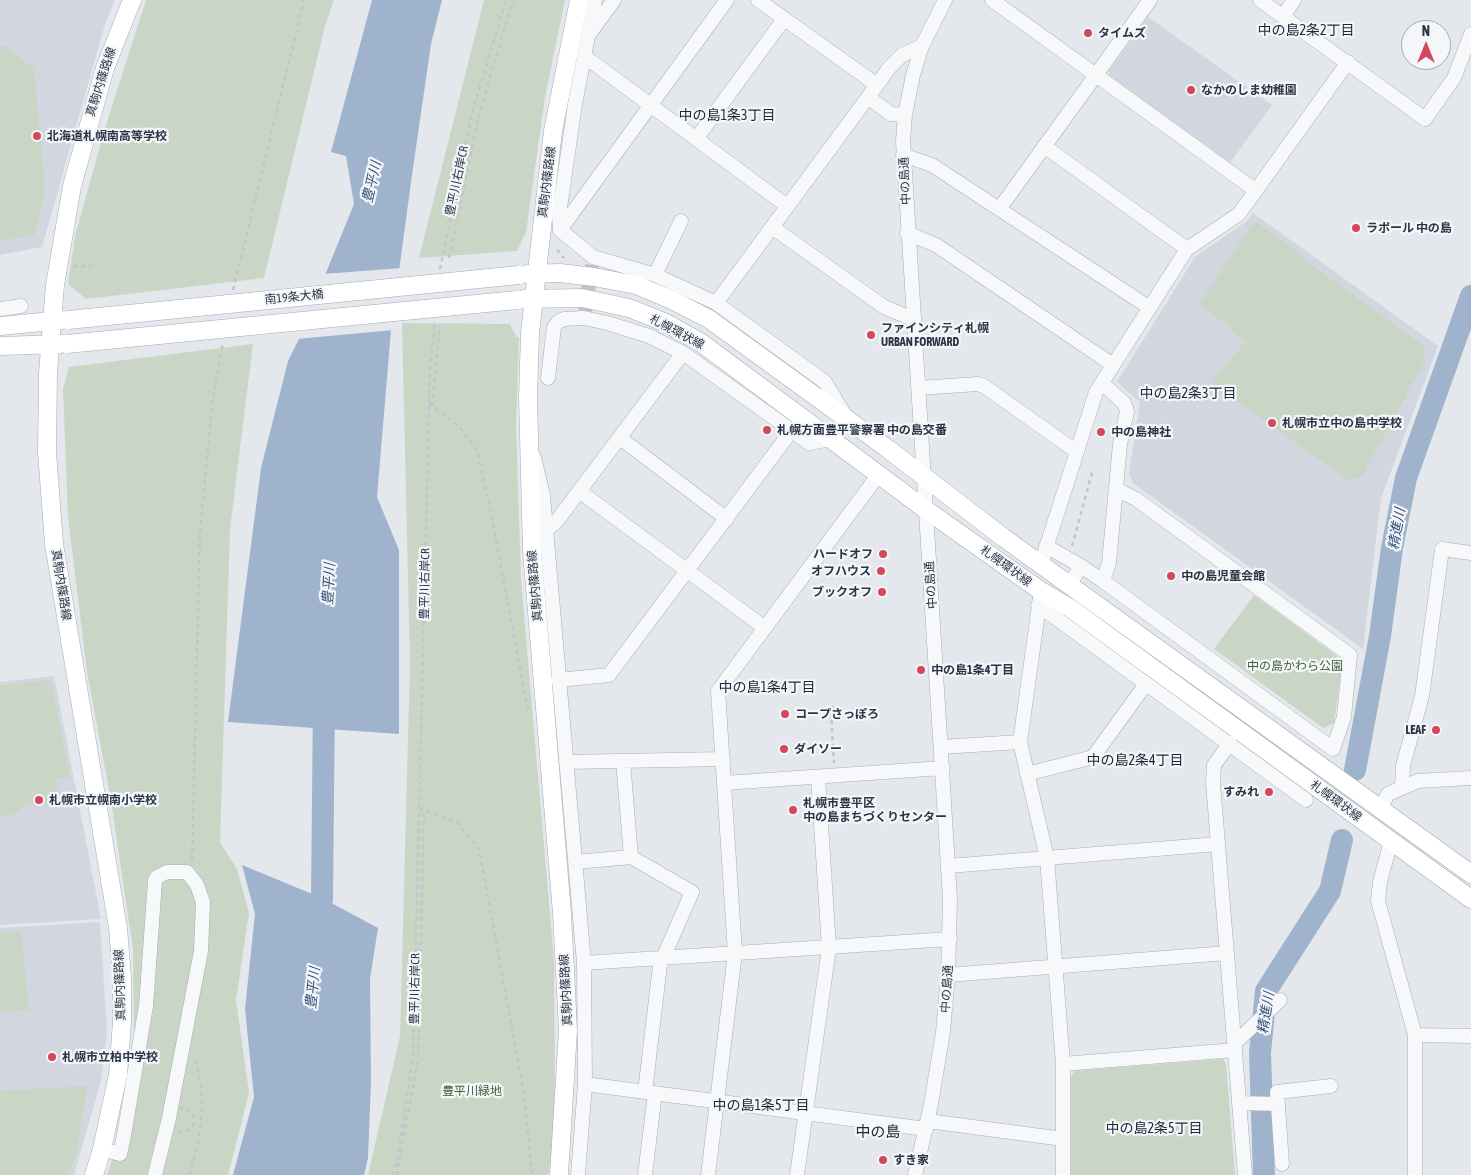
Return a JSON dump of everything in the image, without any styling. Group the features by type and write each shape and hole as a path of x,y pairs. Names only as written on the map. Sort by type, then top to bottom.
{"main road":[{"name":"真駒内篠路線","path":"94,1175 102,1149 118,1075 122,1022 122,977 118,928 54,544 47,452 60,320 62,234 78,159 105,68 132,0"},
{"name":"真駒内篠路線","path":"558,1175 568,1030 562,913 532,551 528,440 530,333 526,299 537,273 553,131 578,0"},
{"name":"札幌環状線","path":"519,275 537,273 594,276 636,286 672,300 709,318 1041,564 1471,874"},
{"name":"南19条大橋","path":"60,320 519,275"},
{"name":"札幌環状線","path":"526,299 582,298 630,308 666,323 700,342 925,508 1040,598 1070,608 1471,899"},
{"name":"南19条大橋","path":"58,344 526,299"},
{"path":"0,326 60,320"},
{"path":"0,346 58,344"}],"street":[{"path":"595,0 587,38 559,215 560,230 592,261 655,275 716,303 825,382 847,420"},
{"path":"587,38 614,0"},
{"path":"560,230 652,106 727,0"},
{"path":"758,0 876,85"},
{"name":"中の島通","path":"915,1175 927,1125 940,1050 950,939 949,866 903,155 905,115 913,76 922,46 944,0"},
{"path":"992,0 1255,190"},
{"path":"1000,208 1150,0"},
{"path":"1260,0 1425,119 1454,78 1471,34"},
{"path":"1283,16 1294,0"},
{"path":"696,139 784,19"},
{"path":"716,303 889,68 902,55 922,46"},
{"path":"584,56 787,206"},
{"path":"1041,564 1096,392 1187,249 1239,214 1348,62"},
{"path":"868,97 891,114 905,115"},
{"path":"1044,146 1187,249"},
{"path":"903,155 932,165 1150,308"},
{"path":"655,275 681,221"},
{"path":"772,227 884,308 913,319"},
{"path":"907,232 936,245 1113,365"},
{"path":"0,308 21,306"},
{"path":"548,378 554,327 564,319 584,315 638,332 682,353 809,443 830,438"},
{"path":"546,530 556,522 682,353"},
{"path":"1102,383 1126,407 1108,563 1103,581"},
{"path":"918,388 978,384 984,386 1077,452"},
{"path":"558,680 609,674 689,571 792,430"},
{"path":"620,438 727,519"},
{"path":"528,440 543,495 584,963 584,1084 578,1175"},
{"path":"708,1175 735,953 718,691 879,474"},
{"path":"1046,546 1103,581 1333,749 1344,717 1350,655 1136,499 1116,489"},
{"path":"579,491 765,628"},
{"path":"1402,787 1403,766 1422,696 1442,549 1471,552"},
{"path":"1070,584 1080,566"},
{"path":"1040,598 1146,684 1222,740 1230,743 1306,800"},
{"path":"1040,598 1020,742 1047,858 1063,1064 1063,1175"},
{"path":"1027,774 1092,757 1146,684"},
{"path":"941,747 1020,742"},
{"path":"1230,743 1214,765 1213,774 1245,1175"},
{"path":"566,762 723,759"},
{"path":"623,761 631,857"},
{"path":"724,783 943,768"},
{"path":"798,1175 829,948 818,777"},
{"path":"1380,809 1388,794 1418,781 1471,778"},
{"path":"1390,841 1380,882 1378,901 1415,1036 1415,1175"},
{"path":"949,866 1218,844"},
{"path":"576,862 631,857 692,892 662,958 645,1175"},
{"path":"102,1149 120,1154 124,1135 146,1006 155,880 161,874 174,871 187,872 197,885 203,902 201,951 170,1118 155,1175"},
{"path":"584,963 950,939"},
{"path":"948,975 1227,953"},
{"path":"1063,1064 1235,1047 1252,1027 1280,1000"},
{"path":"1415,1036 1471,1036"},
{"path":"584,1084 806,1113 1064,1139"},
{"path":"1268,1104 1277,1092 1331,1086"},
{"path":"1239,1103 1268,1104"},
{"path":"1268,1104 1282,1164"}],"path":[{"path":"231,299 304,0"},
{"name":"豊平川右岸CR","path":"440,270 442,250 472,113 506,0"},
{"path":"449,258 480,114 513,0"},
{"path":"67,265 92,266"},
{"name":"豊平川右岸CR","path":"393,1175 398,1157 413,1057 429,403 435,319"},
{"path":"432,406 440,324"},
{"path":"191,878 200,531 213,398 225,335"},
{"path":"429,403 458,426 477,450 489,503 527,706 532,714"},
{"path":"1070,552 1093,469"},
{"path":"833,706 834,712 831,712 834,770"},
{"path":"420,808 457,823 479,849 524,1094 532,1175"},
{"path":"397,1175 418,1059 424,810"},
{"path":"190,1175 199,1138 202,1109 201,1084 194,1055"}],"shaded area":[{"name":"北海道札幌南高等学校","path":"0,0 115,0 105,24 42,247 0,255"},
{"name":"なかのしま幼稚園","path":"1148,17 1272,105 1230,163 1109,75 1109,71"},
{"name":"札幌市立中の島中学校","path":"1253,213 1438,346 1381,498 1363,649 1133,483 1129,474 1140,402 1117,382 1195,257 1247,221"},
{"name":"札幌市立幌南小学校","path":"54,676 101,919 0,925 0,682"},
{"name":"札幌市立柏中学校","path":"100,922 107,1032 101,1081 74,1175 0,1175 0,928"}],"green space":[{"path":"146,0 334,0 325,26 264,278 86,299 68,284 75,236 105,128"},
{"path":"484,0 565,0 545,97 526,232 517,251 419,258"},
{"path":"4,45 34,69 45,191 34,235 0,241 0,46"},
{"path":"1255,221 1305,257 1303,259 1424,346 1425,361 1362,476 1348,480 1211,382 1220,370 1223,371 1245,341 1230,330 1231,327 1199,305"},
{"name":"豊平川緑地","path":"402,323 510,324 516,337 519,337 516,426 521,579 554,961 555,1132 548,1175 368,1175 400,1036 410,664"},
{"path":"253,344 230,529 220,842 237,869 249,913 236,1000 249,1093 228,1175 107,1175 121,1132 134,1044 133,949 111,801 87,672 68,517 63,389 69,367"},
{"name":"中の島かわら公園","path":"1254,595 1337,656 1342,665 1334,723 1323,728 1214,649"},
{"path":"51,680 70,777 56,779 58,803 23,805 14,815 0,816 0,685"},
{"path":"21,931 29,1010 0,1012 0,932"},
{"path":"1223,1059 1226,1064 1235,1175 1071,1175 1071,1076 1075,1071"},
{"path":"87,1086 76,1155 67,1175 0,1175 0,1091"}],"water":[{"path":"372,0 442,0 431,44 391,330 377,497 399,550 399,734 228,722 261,468 288,361 299,339 354,204 346,156 331,152"},
{"path":"242,865 322,898 378,928 370,979 371,1081 368,1158 364,1175 233,1175 254,1097 245,1009 255,914"}],"pier":[{"path":"402,268 394,330 296,339 323,274"}],"waterway":[{"name":"精進川","path":"1355,770 1380,636 1392,548 1406,478 1471,296"},
{"name":"豊平川","path":"319,929 322,898 324,698"},
{"name":"精進川","path":"1264,1175 1260,1053 1266,991 1330,891 1342,840"}],"tunnel":[{"path":"585,311 592,265"}],"place":[{"name":"タイムズ","path":"1088,33"},
{"name":"なかのしま幼稚園","path":"1191,90"},
{"name":"北海道札幌南高等学校","path":"37,136"},
{"name":"ラポール 中の島","path":"1356,228"},
{"name":"ファインシティ札幌 URBAN FORWARD","path":"871,335"},
{"name":"札幌市立中の島中学校","path":"1272,423"},
{"name":"札幌方面豊平警察署 中の島交番","path":"767,430"},
{"name":"中の島神社","path":"1101,432"},
{"name":"ハードオフ","path":"883,554"},
{"name":"オフハウス","path":"881,571"},
{"name":"中の島児童会館","path":"1171,576"},
{"name":"ブックオフ","path":"882,592"},
{"name":"中の島1条4丁目","path":"921,670"},
{"name":"コープさっぽろ","path":"785,714"},
{"name":"LEAF","path":"1436,730"},
{"name":"ダイソー","path":"784,749"},
{"name":"すみれ","path":"1269,792"},
{"name":"札幌市立幌南小学校","path":"39,800"},
{"name":"札幌市豊平区 中の島まちづくりセンター","path":"793,810"},
{"name":"札幌市立柏中学校","path":"52,1057"},
{"name":"すき家","path":"883,1160"}],"district":[{"name":"中の島2条2丁目","path":"1306,31"},
{"name":"中の島1条3丁目","path":"727,116"},
{"name":"中の島2条3丁目","path":"1188,394"},
{"name":"中の島1条4丁目","path":"767,688"},
{"name":"中の島2条4丁目","path":"1135,761"},
{"name":"中の島1条5丁目","path":"761,1106"},
{"name":"中の島2条5丁目","path":"1154,1129"},
{"name":"中の島","path":"878,1132"}]}
